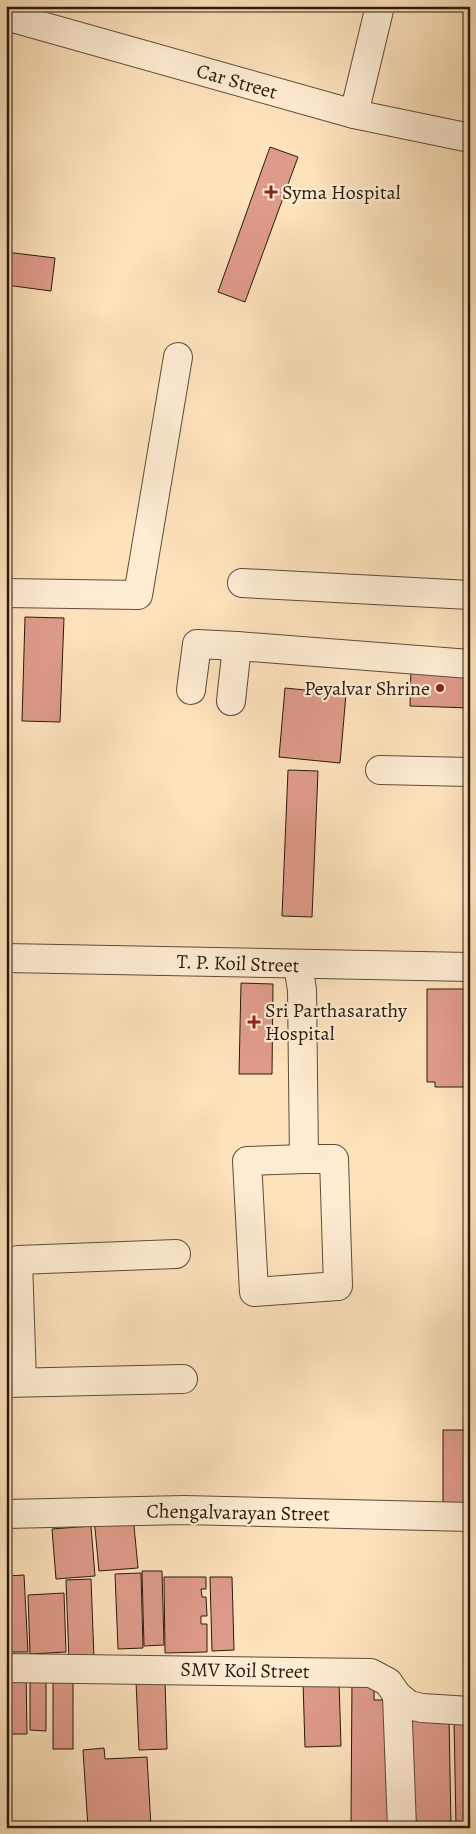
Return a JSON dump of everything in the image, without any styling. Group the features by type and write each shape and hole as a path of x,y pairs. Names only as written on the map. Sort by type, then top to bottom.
{"street":[{"path":"354,114 380,6"},
{"name":"Car Street","path":"8,23 354,114 470,138"},
{"path":"6,593 138,595 178,357"},
{"path":"242,583 470,595"},
{"path":"191,690 197,644 201,643 470,664"},
{"path":"231,701 237,646"},
{"path":"380,770 470,772"},
{"name":"T. P. Koil Street","path":"6,958 470,968"},
{"path":"298,965 302,990 304,1159"},
{"path":"304,1159 334,1159 338,1286 254,1292 247,1161 304,1159"},
{"path":"176,1254 18,1260 14,1383 183,1379"},
{"name":"Chengalvarayan Street","path":"6,1514 184,1510 470,1517"},
{"name":"SMV Koil Street","path":"6,1668 371,1673 388,1682 397,1695 409,1705 422,1708 470,1711"},
{"path":"397,1695 402,1828"}],"building":[{"path":"270,147 298,157 245,302 218,292"},
{"path":"6,252 55,258 51,291 6,285"},
{"path":"25,617 64,618 60,722 22,721"},
{"name":"Peyalvar Shrine","path":"411,668 470,671 470,708 410,706"},
{"path":"285,688 346,694 340,763 279,757"},
{"path":"288,770 318,771 312,917 282,916"},
{"path":"241,983 273,984 272,1074 239,1074"},
{"path":"427,989 470,989 470,1087 435,1087 435,1082 427,1082"},
{"path":"443,1430 470,1430 470,1510 443,1510"},
{"path":"133,1515 138,1568 99,1571 94,1518"},
{"path":"91,1526 95,1576 56,1579 52,1529"},
{"path":"142,1571 162,1571 164,1645 144,1646"},
{"path":"141,1573 143,1648 118,1649 115,1574"},
{"path":"24,1575 28,1652 10,1652 7,1576"},
{"path":"164,1577 206,1577 206,1589 201,1589 202,1597 206,1597 207,1616 201,1616 201,1624 207,1624 207,1652 165,1653"},
{"path":"210,1577 232,1577 234,1650 212,1651"},
{"path":"91,1579 94,1659 69,1660 66,1580"},
{"path":"64,1593 66,1652 30,1654 28,1595"},
{"path":"53,1668 73,1668 73,1749 53,1749"},
{"path":"6,1671 26,1671 27,1734 6,1734"},
{"path":"30,1671 46,1671 46,1731 30,1730"},
{"path":"352,1677 374,1686 374,1700 390,1700 388,1824 351,1824"},
{"path":"165,1680 167,1749 139,1750 136,1681"},
{"path":"339,1681 341,1746 305,1747 303,1682"},
{"path":"410,1719 449,1719 451,1826 411,1826"},
{"path":"470,1719 470,1826 456,1826 454,1720"},
{"path":"104,1748 105,1759 147,1757 151,1827 88,1828 83,1750"}],"place":[{"name":"Syma Hospital","path":"271,192"},
{"name":"Peyalvar Shrine","path":"440,688"},
{"name":"Sri Parthasarathy Hospital","path":"254,1022"}]}
